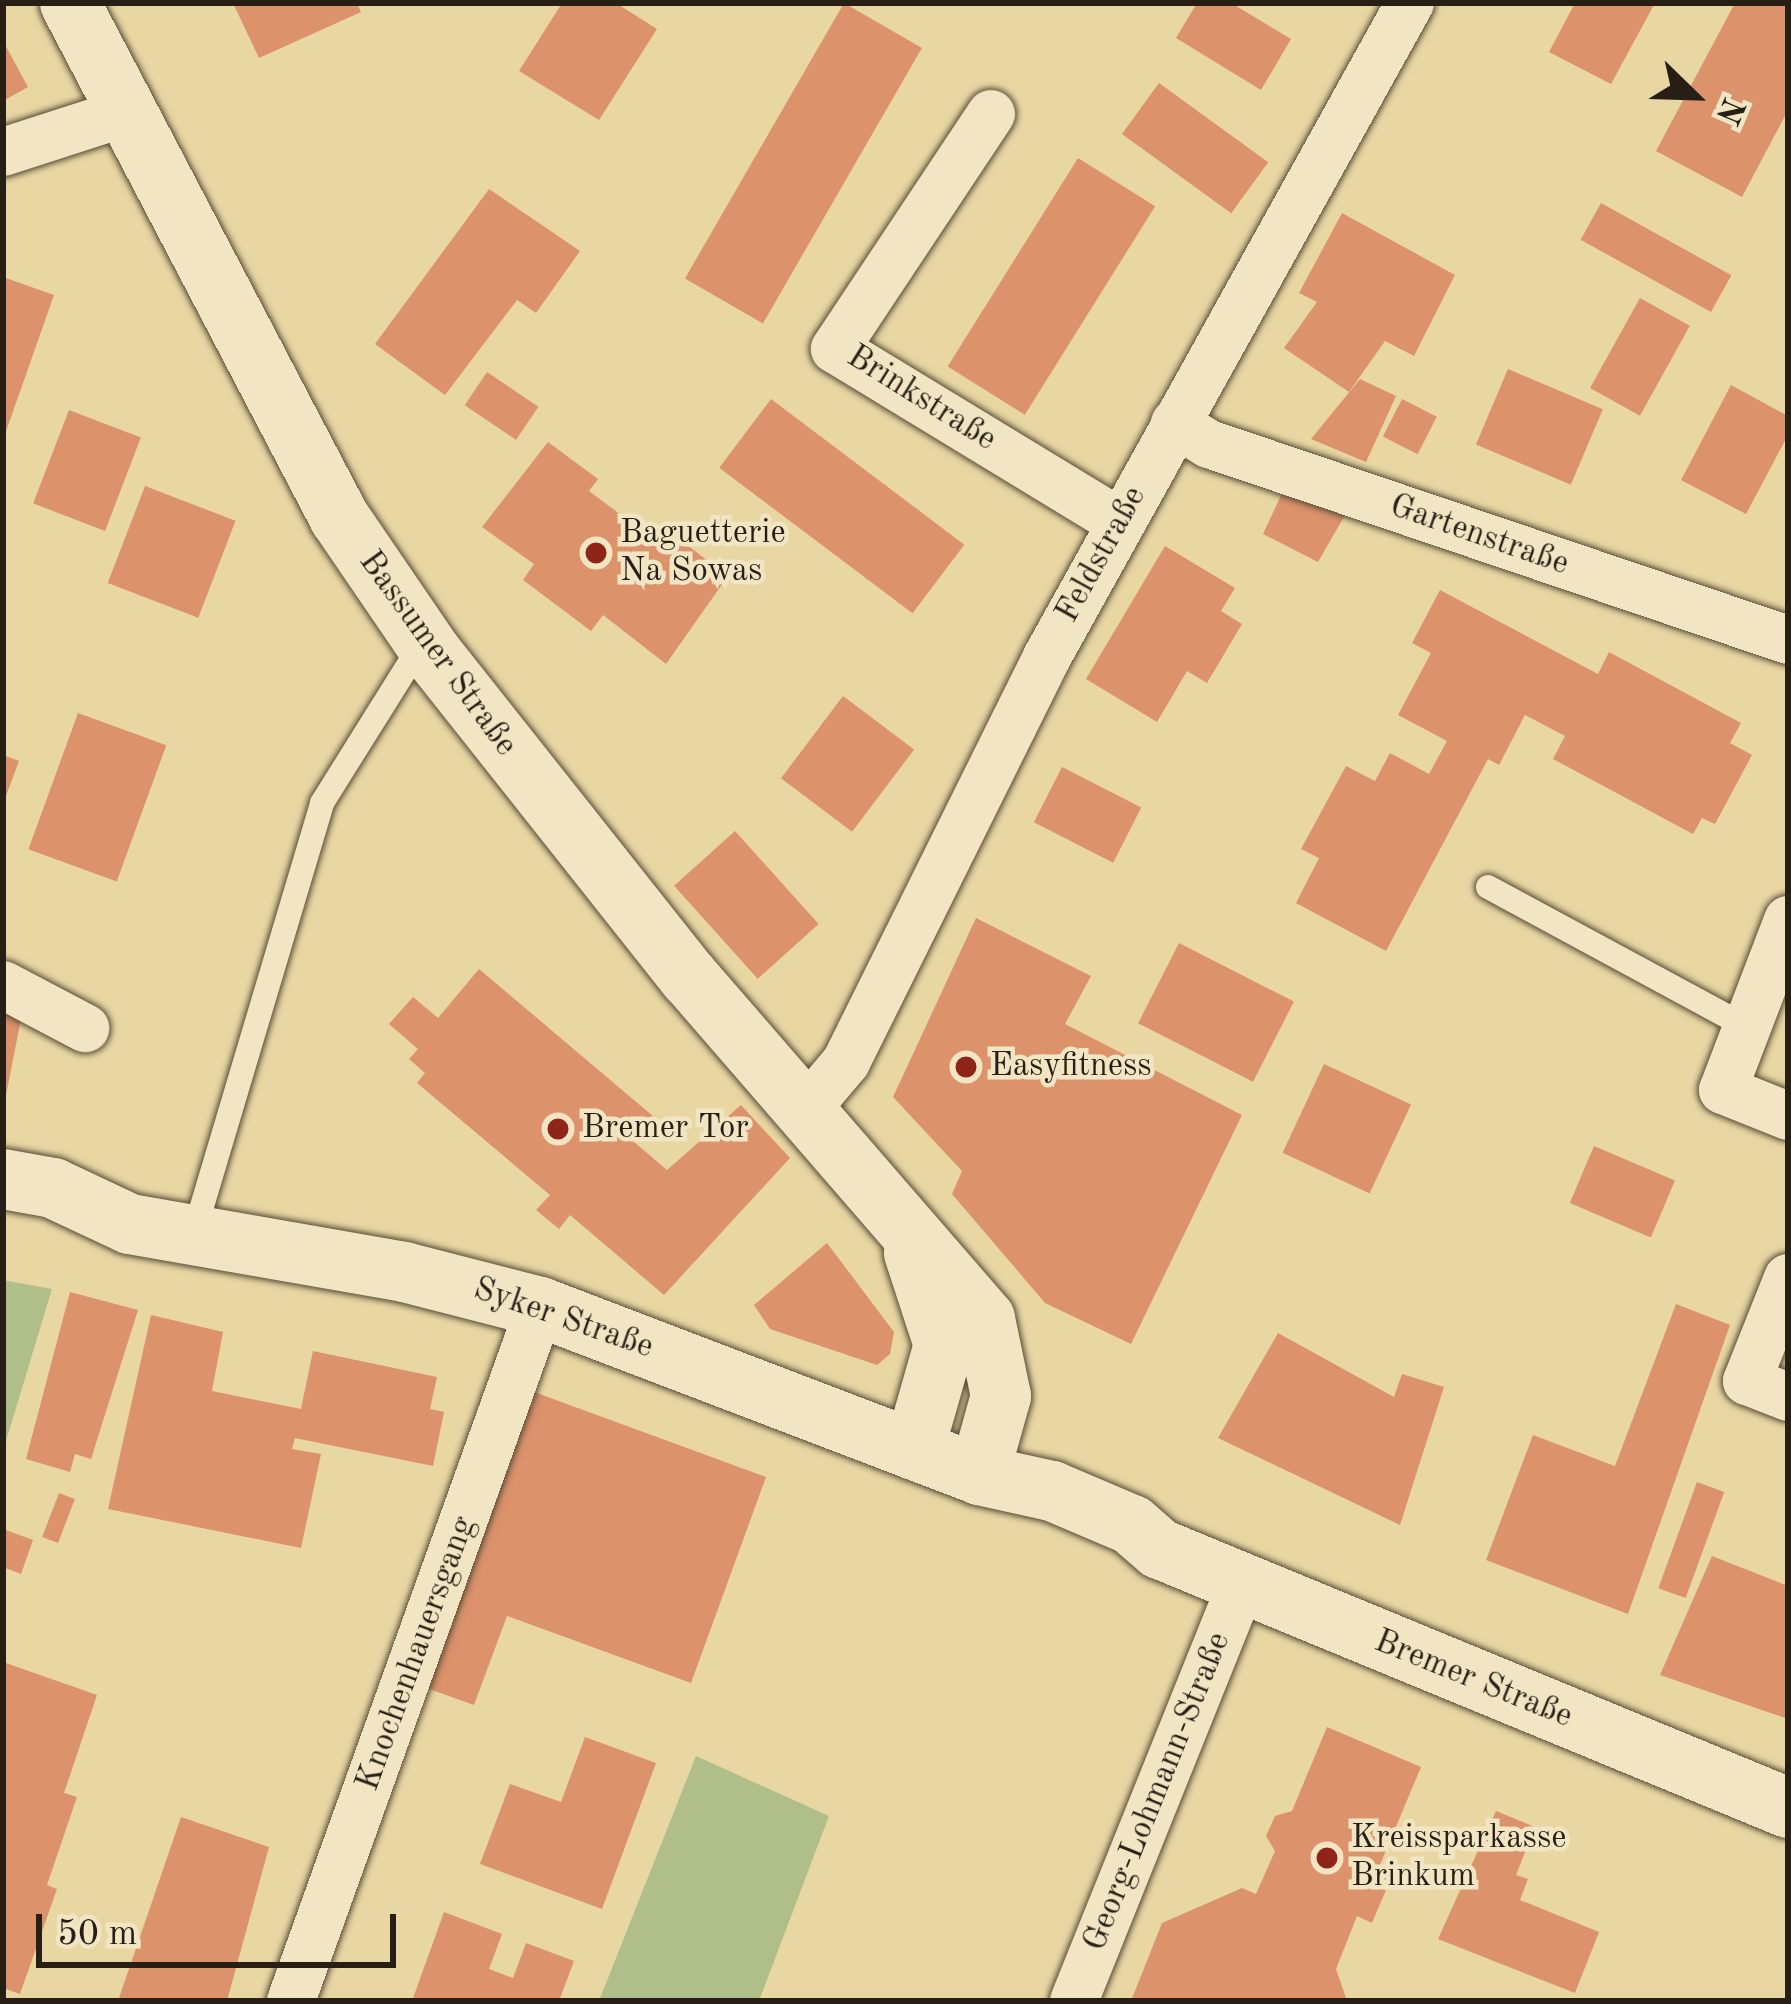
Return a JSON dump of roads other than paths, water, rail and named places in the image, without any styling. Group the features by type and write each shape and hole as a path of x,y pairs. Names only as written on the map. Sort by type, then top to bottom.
{"street":[{"name":"Bassumer Straße","path":"70,3 339,517 424,641 553,811 907,1237 964,1293 996,1345 1001,1396 979,1475"},
{"name":"Feldstraße","path":"804,1112 846,1062 1119,522 1410,3"},
{"path":"3,152 124,113"},
{"name":"Brinkstraße","path":"991,114 835,349 1119,522"},
{"name":"Gartenstraße","path":"1175,423 1209,445 1788,640"},
{"path":"1788,920 1723,1090 1788,1116"},
{"path":"3,985 86,1028"},
{"name":"Syker Straße","path":"3,1179 53,1188 130,1224"},
{"name":"Syker Straße","path":"3,1220 60,1232 130,1224 194,1234 404,1272 540,1307 979,1475"},
{"name":"Bassumer Straße","path":"907,1237 944,1346 914,1450"},
{"path":"1788,1278 1747,1381 1788,1397"},
{"name":"Knochenhauersgang","path":"291,2001 540,1307"},
{"name":"Bremer Straße","path":"979,1475 1052,1491 1132,1525 1160,1549 1788,1808"},
{"name":"Georg-Lohmann-Straße","path":"1074,2001 1242,1583"}],"lane":[{"path":"194,1234 322,803 424,641"},
{"path":"1488,887 1745,1026"}],"place":[{"name":"Baguetterie Na Sowas","path":"596,553"},
{"name":"Easyfitness","path":"966,1067"},
{"name":"Bremer Tor","path":"558,1129"},
{"name":"Kreissparkasse Brinkum","path":"1327,1858"}]}
